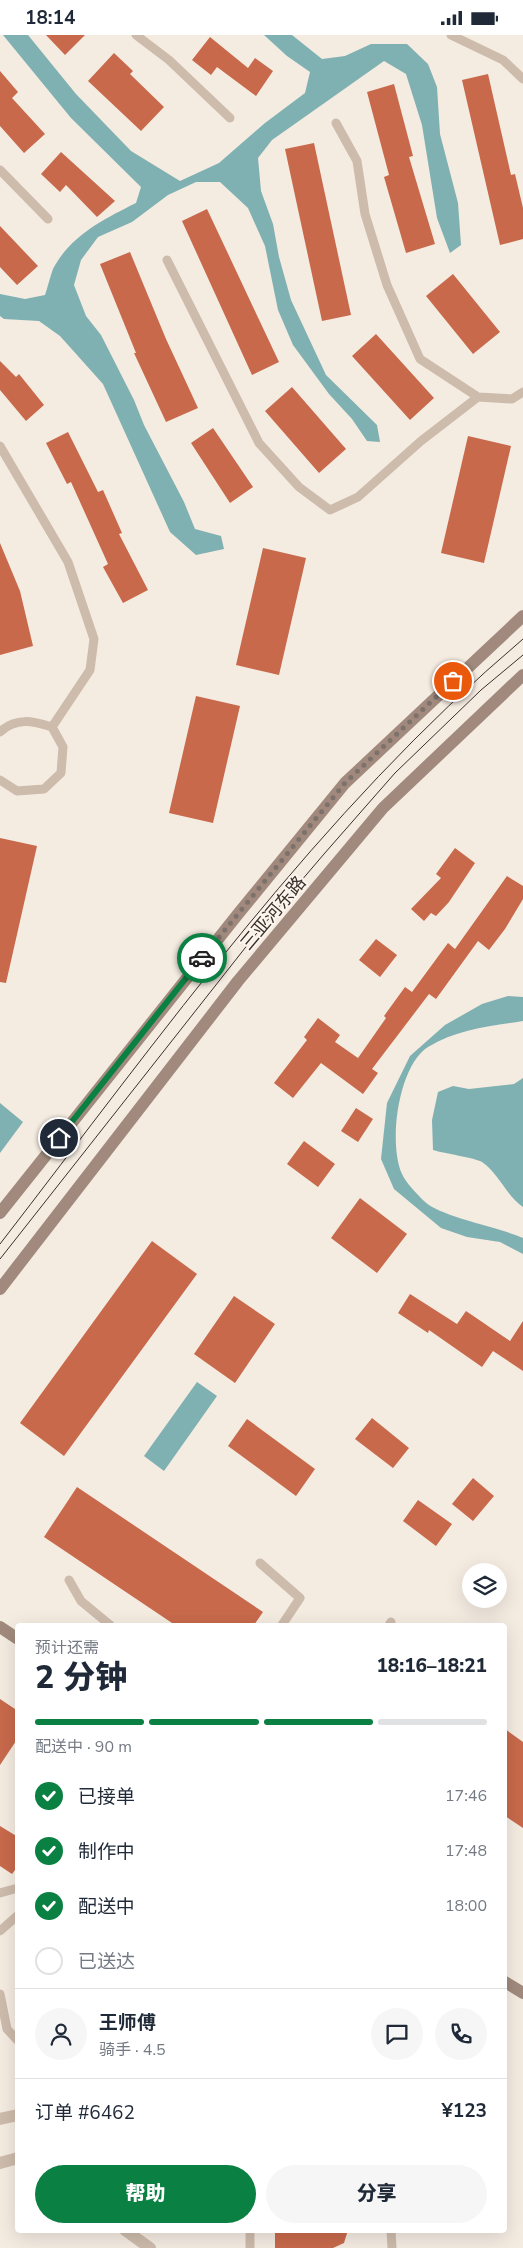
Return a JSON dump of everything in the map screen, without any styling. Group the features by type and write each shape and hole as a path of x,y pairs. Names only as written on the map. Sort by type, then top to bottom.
{"main road":[{"name":"三亚河东路","path":"0,1213 232,921 345,783 523,617"},
{"name":"三亚河东路","path":"0,1289 238,981 384,808 523,675"},
{"path":"0,1627 15,1637"},
{"path":"507,1983 523,1993"}],"street":[{"path":"0,2119 15,2116"},
{"path":"0,2163 15,2159"},
{"path":"129,2233 150,2248"}],"lane":[{"path":"136,35 169,60 230,118"},
{"path":"451,35 504,60 523,79"},
{"path":"336,123 357,161 365,214 387,285 420,359 478,397 512,399 523,391"},
{"path":"0,170 48,219"},
{"path":"167,261 259,443 299,487 330,510 358,497 421,441 478,397"},
{"path":"0,446 68,562 94,639 90,671 52,727"},
{"path":"0,732 7,725 29,720 52,727 63,747 62,773 44,789 17,791 0,780"},
{"path":"260,1563 300,1598 283,1623"},
{"path":"69,1580 81,1601 108,1623"},
{"path":"0,1893 15,1889"},
{"path":"0,1931 4,1924 15,1917"},
{"path":"0,1994 7,2029 15,2038"},
{"path":"250,2233 250,2248"},
{"path":"391,2233 392,2248"}],"water":[{"path":"3,35 28,35 76,94 131,151 180,181 219,163 265,123 305,93 310,72 287,56 264,35 292,35 322,59 345,56 371,44 407,44 428,64 437,87 440,134 458,203 461,245 450,253 437,218 422,125 406,74 384,61 272,140 258,158 261,191 273,224 279,257 291,300 326,375 377,425 380,442 367,441 352,419 329,394 293,345 278,310 265,246 248,208 220,182 196,182 168,195 132,222 98,237 81,260 74,285 86,316 101,335 134,400 144,425 184,502 195,529 221,536 224,549 196,555 170,532 103,384 60,336 39,321 4,319 0,316 0,294 25,299 45,295 53,269 60,257 78,238 100,222 136,203 141,187 71,118"},
{"path":"508,996 523,997 523,1021 462,1032 428,1047 418,1057 409,1071 398,1106 396,1144 402,1174 409,1185 424,1201 432,1207 456,1217 523,1238 523,1254 500,1242 467,1237 441,1228 394,1189 381,1159 387,1103 410,1056 445,1025 482,1004"},
{"path":"523,1078 523,1207 482,1162 433,1150 432,1120 438,1092 453,1086 469,1089 514,1084"},
{"path":"0,1103 23,1122 0,1153"},
{"path":"197,1382 217,1396 164,1471 144,1456"}],"building":[{"path":"46,35 85,35 65,55"},
{"path":"210,37 248,68 255,58 273,71 256,96 217,67 211,75 192,60"},
{"path":"114,53 133,71 130,74 164,107 141,131 88,81"},
{"path":"0,71 18,92 12,98 45,134 24,153 0,126"},
{"path":"488,74 511,175 515,174 523,208 523,239 500,245 462,80"},
{"path":"394,84 413,156 409,157 435,244 406,253 384,177 389,175 367,92"},
{"path":"314,143 351,315 322,321 285,149"},
{"path":"61,152 115,201 97,217 66,185 60,192 41,174"},
{"path":"207,209 279,362 252,375 182,221"},
{"path":"0,226 38,266 17,285 0,267"},
{"path":"130,252 166,339 198,408 166,422 134,353 136,353 100,264"},
{"path":"453,274 500,332 473,354 426,296"},
{"path":"376,334 434,398 410,420 352,356"},
{"path":"0,361 16,377 19,374 44,405 26,421 0,390"},
{"path":"292,387 346,449 319,473 265,411"},
{"path":"213,428 253,487 230,503 191,443"},
{"path":"68,432 98,492 103,490 122,533 119,534 148,590 123,603 103,567 108,564 71,482 67,484 46,443"},
{"path":"468,436 511,446 484,563 441,553"},
{"path":"0,543 20,591 33,646 0,655"},
{"path":"263,548 306,558 279,675 236,665"},
{"path":"196,696 240,706 213,823 169,813"},
{"path":"0,838 37,846 6,983 0,982"},
{"path":"455,848 475,863 449,902 436,916 431,913 424,921 411,909 441,878 436,874"},
{"path":"507,876 523,886 523,899 505,929 489,950 478,941 436,999 429,994 372,1069 378,1073 363,1094 321,1063 293,1098 274,1083 307,1040 304,1037 318,1018 340,1035 335,1042 358,1058 386,1018 384,1016 405,987 412,992 448,943 455,949"},
{"path":"376,939 397,955 380,977 359,960"},
{"path":"356,1108 373,1119 358,1142 341,1131"},
{"path":"304,1141 335,1164 318,1187 287,1164"},
{"path":"360,1198 407,1234 377,1273 331,1238"},
{"path":"152,1241 197,1274 64,1456 20,1423"},
{"path":"410,1294 457,1324 466,1311 510,1341 523,1321 523,1371 493,1351 482,1367 429,1330 428,1333 398,1313"},
{"path":"234,1296 275,1324 235,1383 194,1354"},
{"path":"372,1418 409,1448 393,1468 355,1439"},
{"path":"247,1419 315,1469 296,1496 228,1446"},
{"path":"473,1478 494,1496 473,1521 452,1504"},
{"path":"77,1487 263,1612 255,1623 172,1623 44,1537"},
{"path":"418,1500 452,1524 436,1546 403,1521"},
{"path":"0,1699 15,1709 15,1742 0,1765"},
{"path":"507,1730 523,1742 523,1828 507,1817"},
{"path":"0,1826 15,1835 15,1870 12,1874 0,1866"},
{"path":"275,2233 347,2233 344,2243 333,2248 275,2248"}],"tram line":[{"path":"0,1244 183,1005 311,851 378,777 449,706 523,639"},
{"path":"0,1259 260,929 324,854 395,773 481,690 523,655"}],"way so far":[{"path":"202,958 345,783 453,681"}],"route":[{"path":"59,1138 202,958"}]}
